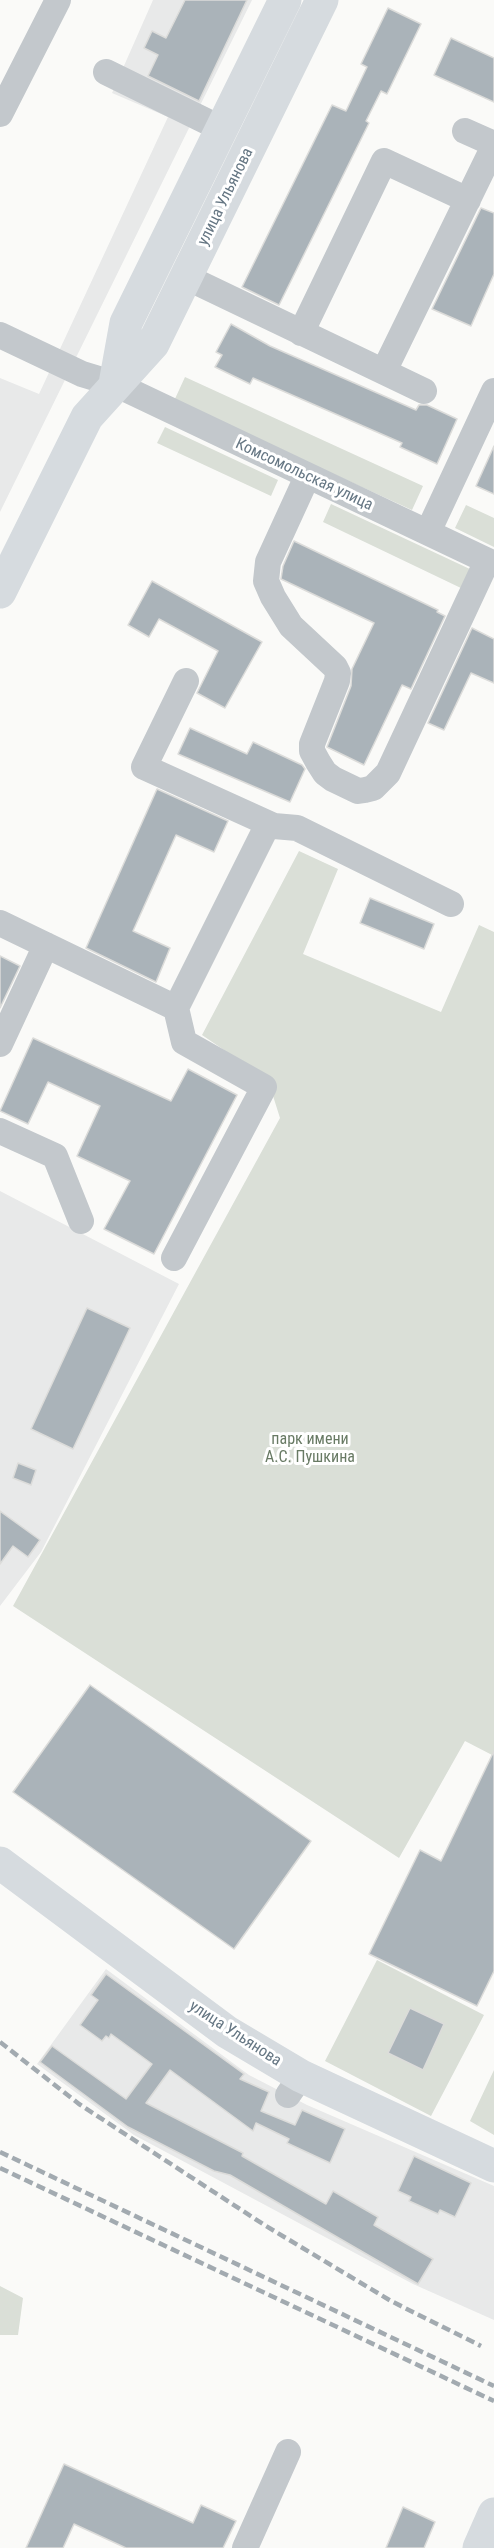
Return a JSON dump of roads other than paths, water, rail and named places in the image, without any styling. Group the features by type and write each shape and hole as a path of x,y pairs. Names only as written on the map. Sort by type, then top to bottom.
{"main road":[{"name":"улица Ульянова","path":"115,384 126,323 285,0"},
{"name":"улица Ульянова","path":"0,592 87,417 153,344 322,0"},
{"name":"улица Ульянова","path":"0,1863 295,2085 494,2166"},
{"path":"478,2548 494,2514"}],"street":[{"path":"0,114 58,0"},
{"path":"106,72 222,129"},
{"path":"384,371 494,145 465,131"},
{"path":"301,333 384,161 468,200"},
{"path":"186,277 424,391"},
{"name":"Комсомольская улица","path":"0,335 82,374 115,384 490,562"},
{"path":"428,532 494,391"},
{"path":"308,477 268,562 266,581 291,626 335,667 338,673 337,681 312,744 312,751 318,762 325,773 333,779 358,790 365,790 373,788 388,773 490,562"},
{"path":"186,681 144,767 268,824 297,828 450,904"},
{"path":"174,1258 264,1088 184,1042 176,1008 268,824"},
{"path":"0,923 176,1008"},
{"path":"0,1044 45,945"},
{"path":"0,1131 55,1156 81,1221"},
{"path":"245,2548 288,2452"}],"railway":[{"path":"0,2042 79,2104 266,2226 391,2301 481,2346"},
{"path":"0,2152 494,2386"},
{"path":"0,2168 494,2401"}],"park label":[{"name":"парк имени А.С. Пушкина","path":"310,1449"}]}
